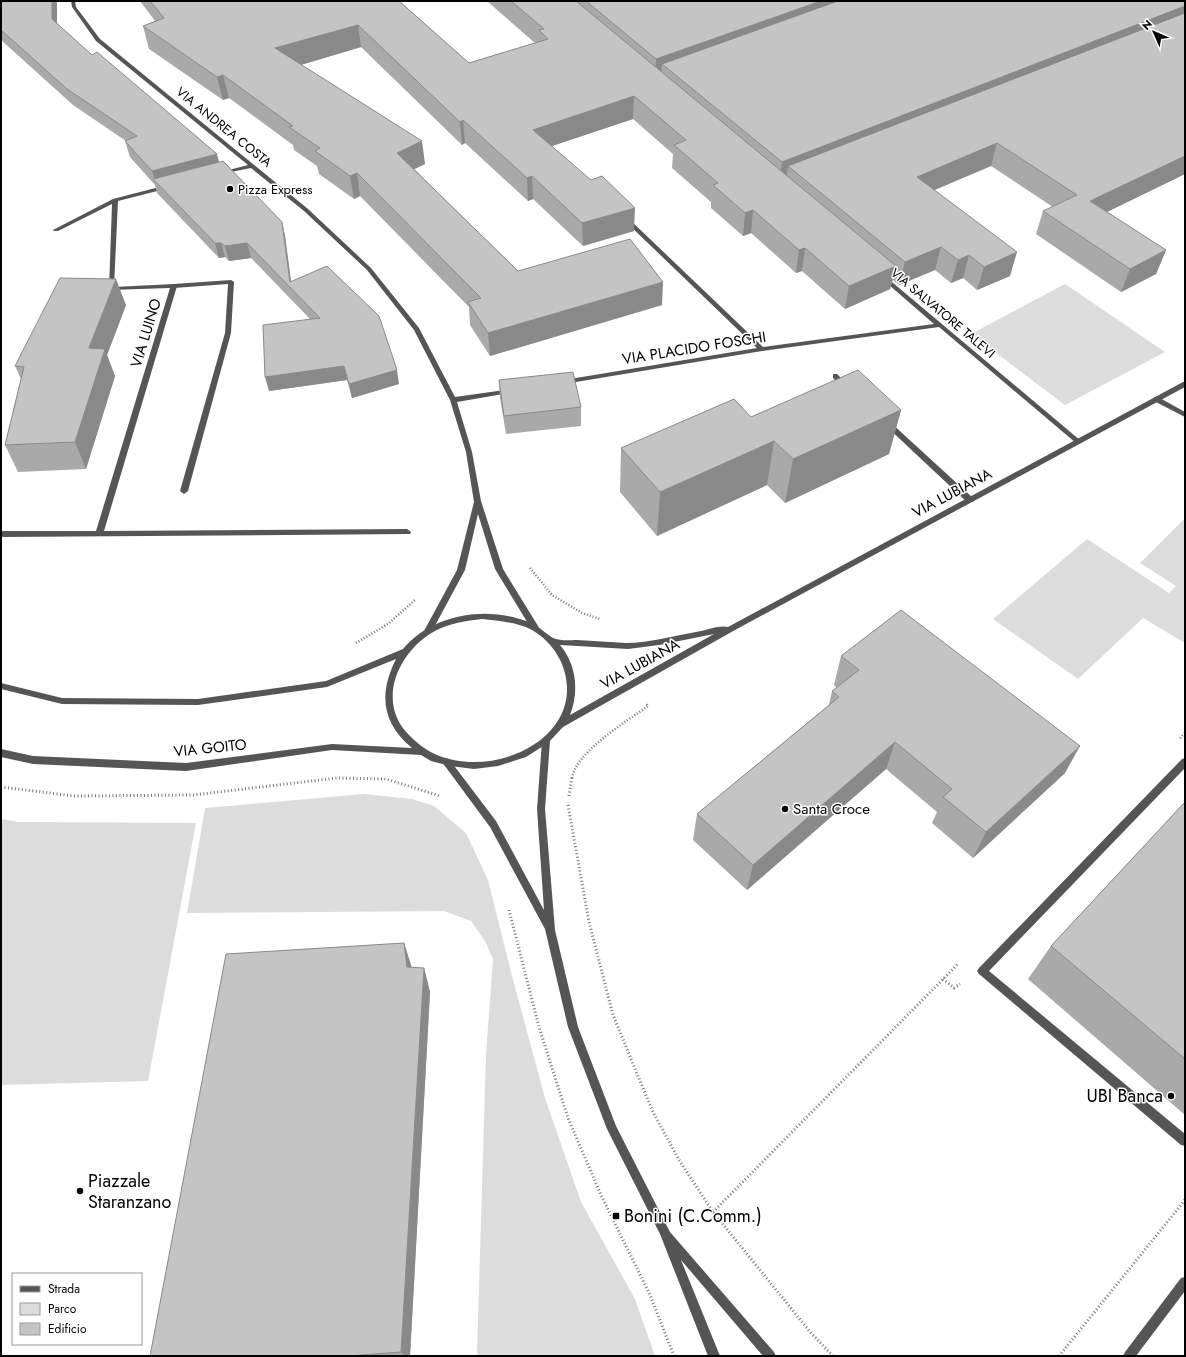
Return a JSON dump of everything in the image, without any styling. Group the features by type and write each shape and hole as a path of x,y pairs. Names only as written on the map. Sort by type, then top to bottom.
{"street":[{"name":"VIA ANDREA COSTA","path":"73,1 74,6 98,40 306,210 369,269 417,329 453,400 469,452 477,502 499,569 535,628"},
{"path":"214,176 252,166"},
{"path":"56,230 115,200 176,185"},
{"name":"VIA LUINO","path":"99,534 174,286 111,289 115,200"},
{"path":"624,217 762,349"},
{"name":"VIA SALVATORE TALEVI","path":"880,275 1078,441"},
{"path":"174,286 231,282 228,333 184,491"},
{"name":"VIA PLACIDO FOSCHI","path":"553,384 762,349 940,325"},
{"path":"835,376 852,392"},
{"name":"VIA LUBIANA","path":"562,724 732,628 1185,384"},
{"path":"453,400 515,390"},
{"path":"1156,399 1185,415"},
{"path":"882,419 970,500"},
{"name":"VIA ANDREA COSTA","path":"428,631 461,570 477,502"},
{"path":"1,534 407,532"},
{"path":"482,616 510,619 535,628 554,642 567,660 572,681 571,703 562,724 546,741 524,755 499,764 472,766 446,762 421,752 403,736 391,716 388,694 392,672 404,652 428,631 454,620 482,616"},
{"name":"VIA LUBIANA","path":"554,642 628,646 659,642 732,628"},
{"path":"1,686 62,701 198,702 327,684 404,652"},
{"path":"546,741 541,809 550,930 573,1027 612,1129 664,1231 714,1356"},
{"name":"VIA GOITO","path":"1,753 33,760 186,767 332,747 421,752"},
{"path":"446,762 493,824 550,930"},
{"path":"1185,762 982,971 1185,1141"},
{"path":"664,1231 770,1356"},
{"path":"1129,1356 1185,1282"}],"path":[{"path":"529,568 552,595 582,613 602,619"},
{"path":"351,646 376,633 402,614 417,598"},
{"path":"639,680 648,706 591,748 573,772 568,803 589,922 613,1015 652,1110 679,1160 713,1212 811,1333 833,1356"},
{"path":"1180,738 1185,733"},
{"path":"337,778 386,779 437,794 444,799"},
{"path":"713,1212 960,962"},
{"path":"1059,1356 1185,1200"}],"green space":[{"path":"1065,284 1165,352 1065,405 971,334"},
{"path":"1185,518 1185,643 1143,618 1078,679 993,619 1087,539 1169,593 1176,586 1140,563"},
{"path":"364,794 412,799 434,806 466,833 488,880 545,1098 581,1202 635,1299 655,1356 479,1356 477,1353 486,1055 493,959 485,941 471,921 444,911 187,913 205,808"},
{"path":"1,819 19,822 196,823 148,1081 1,1085"}],"building":[{"path":"1,1 52,1 52,19 92,55 97,52 217,154 152,171 125,141 137,136 67,89 1,30"},
{"path":"150,1 399,1 469,63 548,39 539,30 544,29 511,1 576,1 896,266 849,286 805,248 799,250 753,210 745,213 713,185 718,183 674,145 686,140 634,96 533,130 591,180 602,176 635,208 582,223 532,176 527,178 463,120 460,122 358,25 275,48 422,141 397,153 518,271 630,239 663,282 488,333 468,302 481,298 357,173 350,176 315,151 320,148 289,127 293,126 223,75 217,77 143,26 164,18"},
{"path":"586,1 821,1 656,59"},
{"path":"838,1 1185,1 1185,6 782,162 662,64"},
{"path":"1185,13 1185,156 1090,201 1166,250 1130,269 1043,211 1077,195 997,143 917,177 1017,252 984,267 969,255 958,260 941,247 905,262 788,166"},
{"path":"223,161 282,222 290,282 327,266 379,316 397,370 349,384 344,366 265,377 263,325 320,318 247,243 225,246 221,243 215,243 153,179"},
{"path":"60,278 116,279 89,348 105,349 75,442 5,445 24,367 15,366"},
{"path":"858,370 901,410 793,459 774,441 660,492 621,448 734,399 751,417"},
{"path":"573,372 581,407 504,416 499,380"},
{"path":"901,610 1080,746 986,832 943,797 952,789 895,742 753,865 697,814 839,697 832,691 859,670 841,656"},
{"path":"1185,802 1185,1059 1051,946"},
{"path":"404,943 407,967 424,968 401,1352 349,1356 150,1356 226,954"}],"place":[{"name":"Pizza Express","path":"230,189"},
{"name":"Santa Croce","path":"785,809"},
{"name":"UBI Banca","path":"1171,1096"},
{"name":"Piazzale Staranzano","path":"80,1191"},
{"name":"Bonini (C.Comm.)","path":"616,1216"}]}
